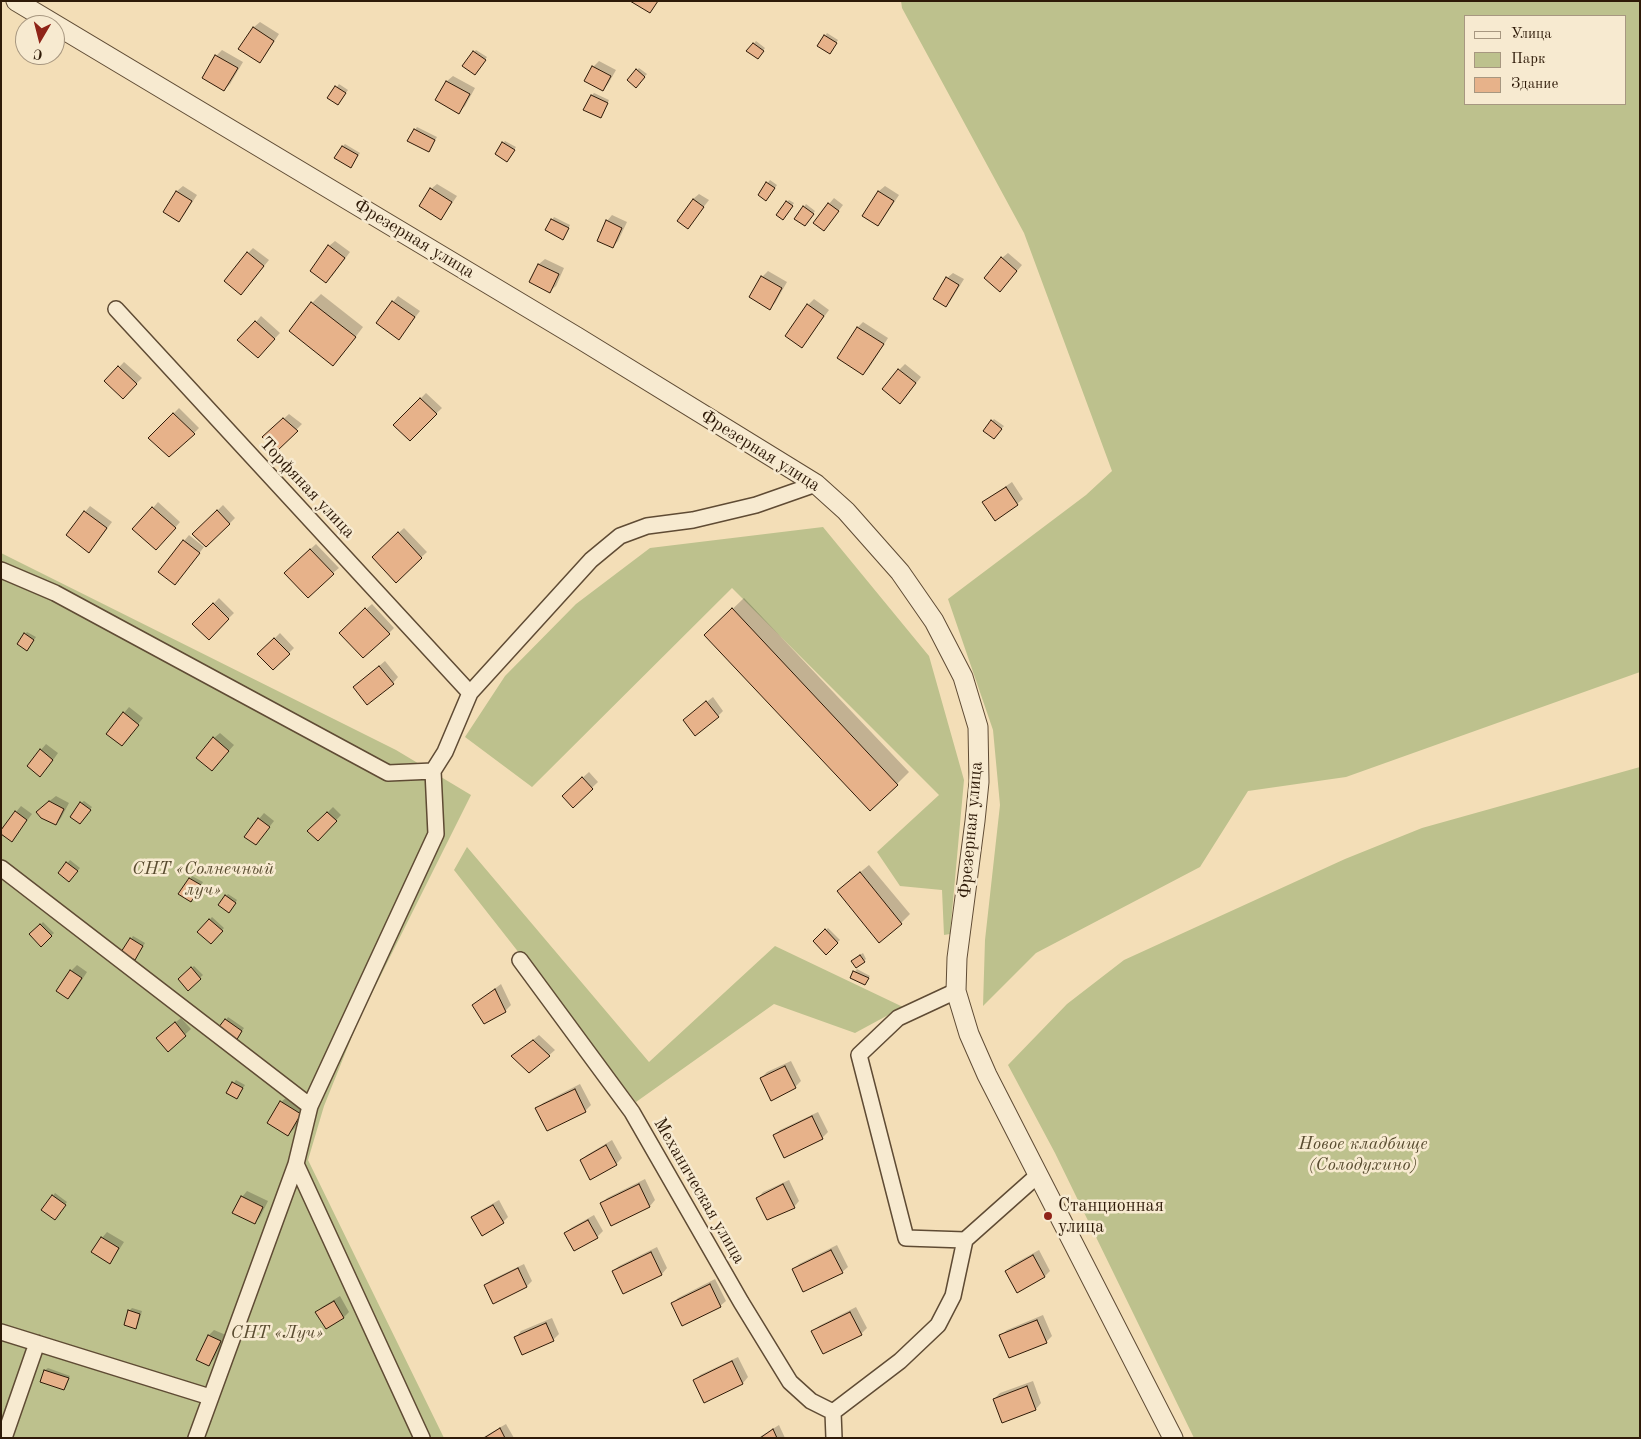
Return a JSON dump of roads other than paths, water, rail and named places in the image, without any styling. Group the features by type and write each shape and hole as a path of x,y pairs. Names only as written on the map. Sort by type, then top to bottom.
{"street":[{"name":"Фрезерная улица","path":"16,1 577,337 816,484 846,511 900,572 934,621 963,676 978,727 979,782 957,958 956,991"},
{"name":"Торфяная улица","path":"116,309 470,693"},
{"path":"196,1438 296,1164 310,1106 436,834 434,771 446,752 470,693 590,560 620,536 647,526 693,520 756,505 816,484"},
{"path":"1,570 55,593 388,773 434,771"},
{"path":"1,868 310,1106"},
{"name":"Механическая улица","path":"520,960 632,1112 741,1302 790,1382 811,1400 833,1412"},
{"path":"964,1240 906,1238 859,1055 898,1018 956,991 976,1050 1173,1438"},
{"path":"296,1164 422,1438"},
{"path":"834,1438 833,1412 900,1361 938,1325 953,1296 964,1240 1038,1175"},
{"path":"1,1332 210,1397"},
{"path":"4,1438 37,1343"}],"place":[{"name":"Станционная улица","path":"1048,1216"}],"park label":[{"name":"СНТ «Солнечный луч»","path":"203,880"},
{"name":"Новое кладбище (Солодухино)","path":"1363,1154"},
{"name":"СНТ «Луч»","path":"277,1333"}]}
